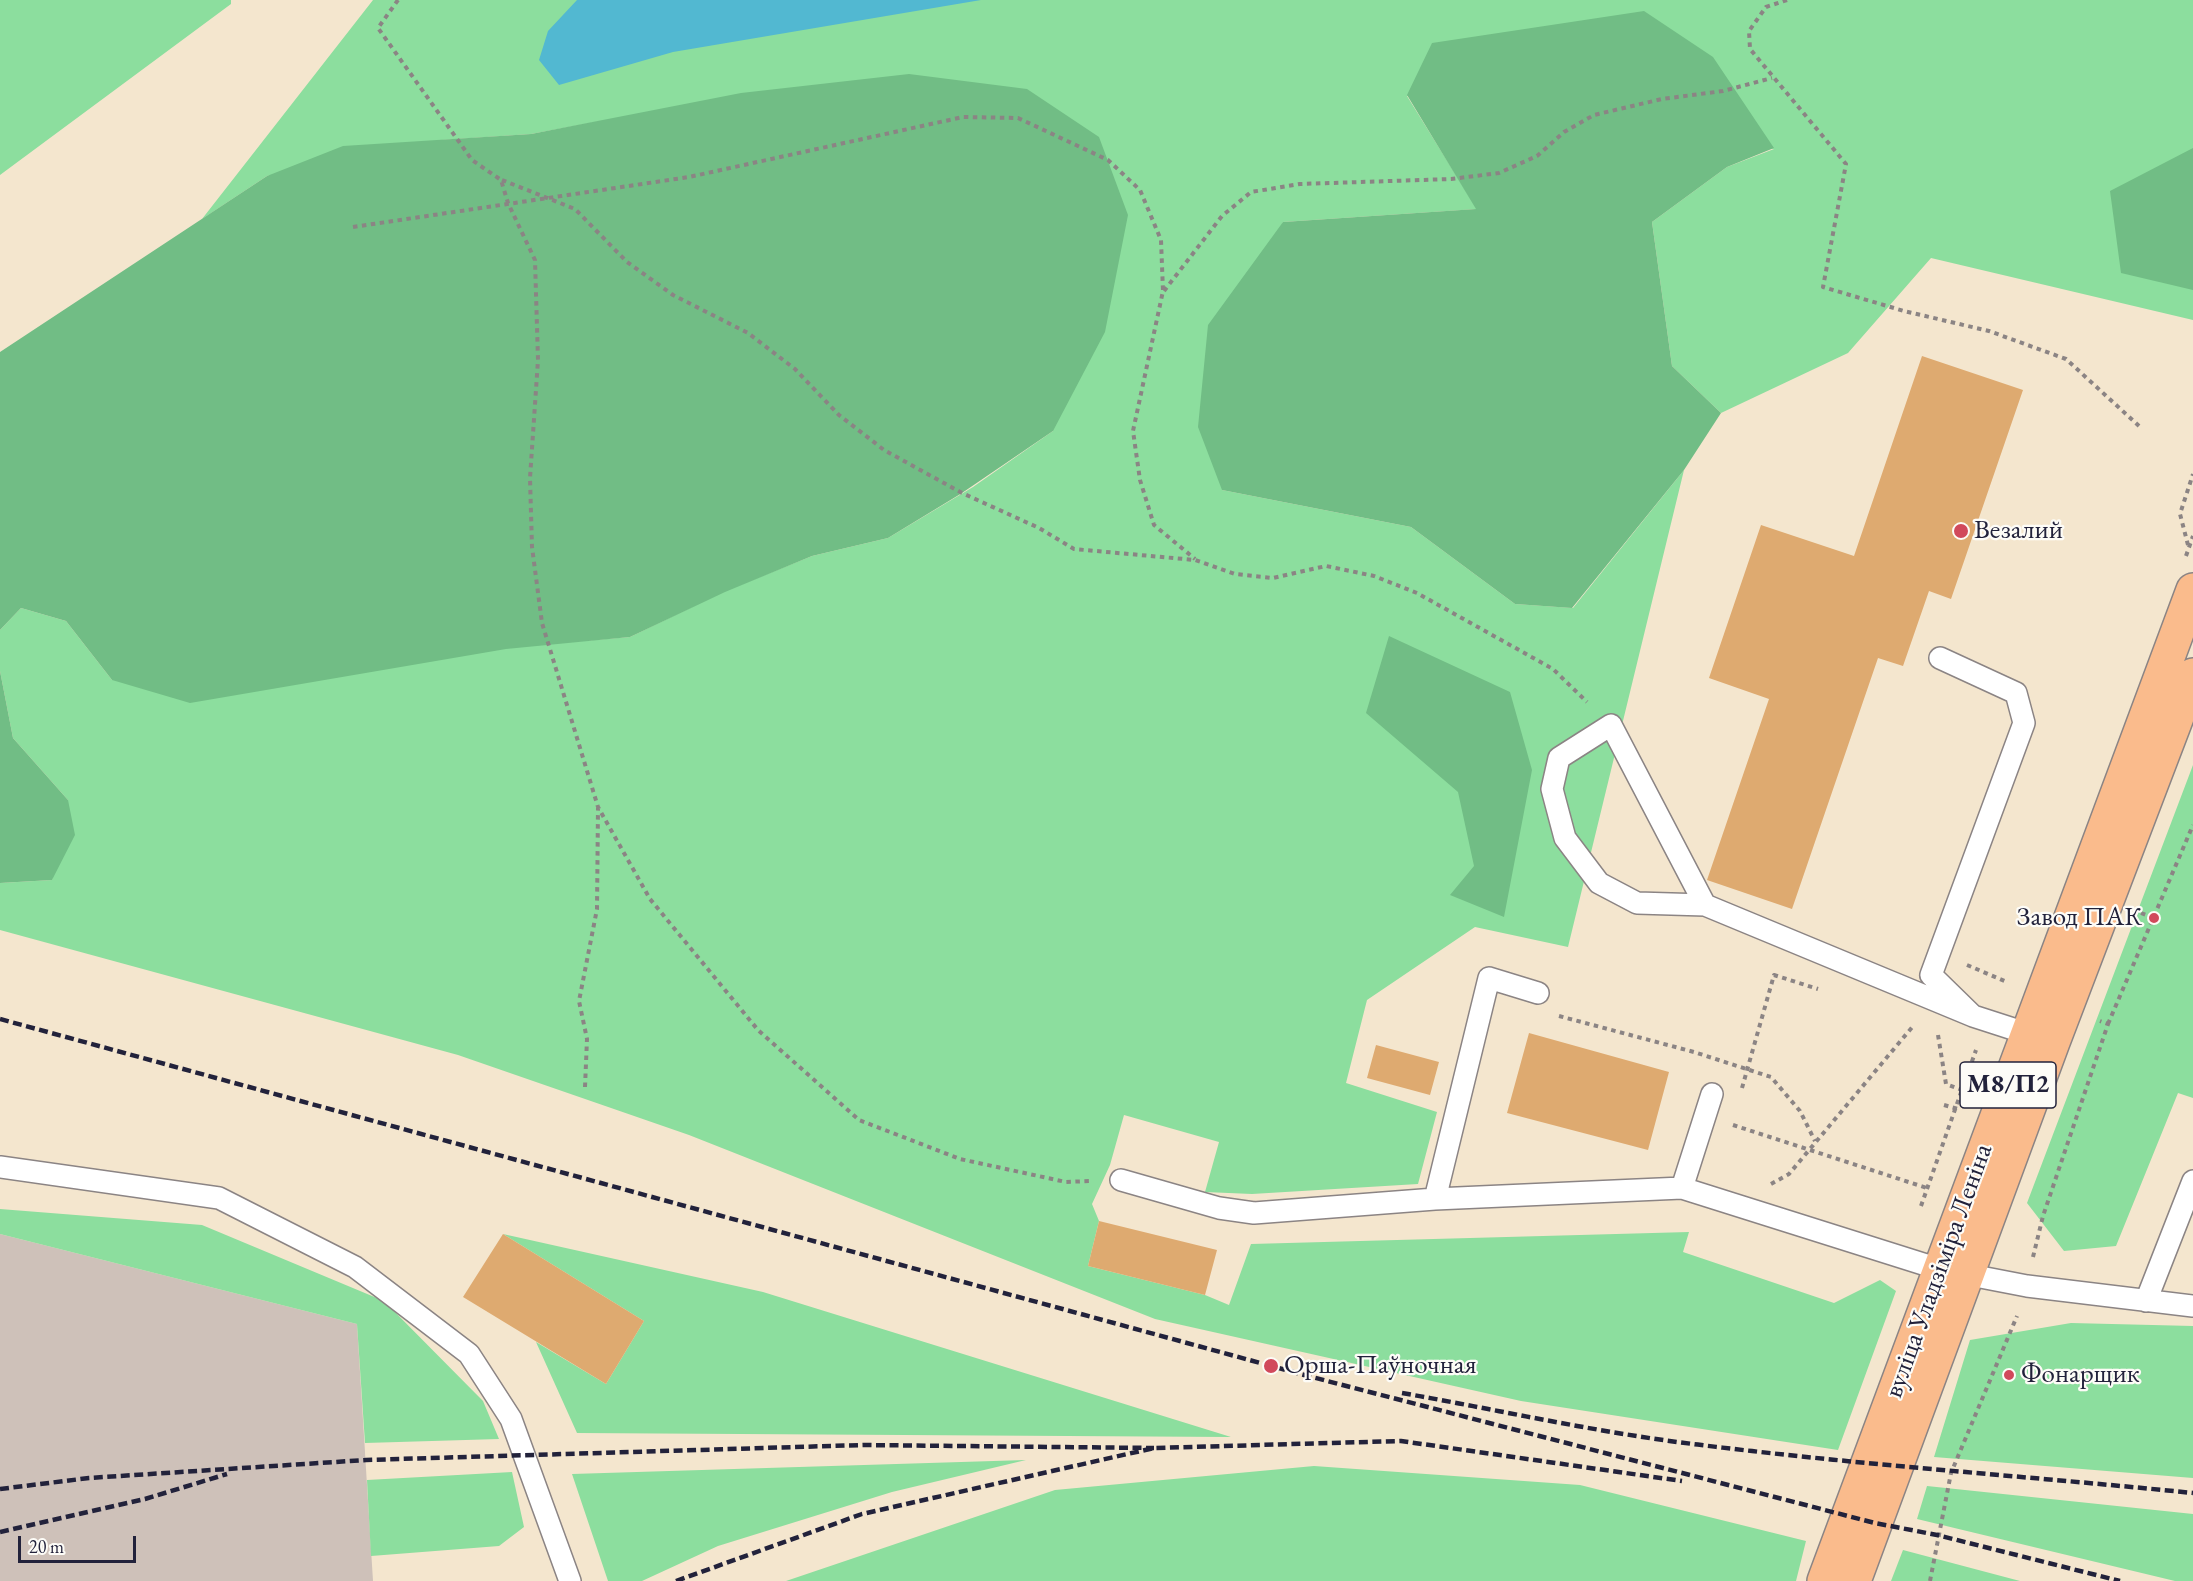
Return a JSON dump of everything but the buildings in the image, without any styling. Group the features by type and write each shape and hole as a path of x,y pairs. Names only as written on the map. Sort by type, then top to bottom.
{"main road":[{"name":"вуліца Уладзіміра Леніна","path":"1824,1581 1953,1272 2040,1038 2193,590"},
{"name":"вуліца Уладзіміра Леніна","path":"2040,1038 2193,675"},
{"name":"вуліца Уладзіміра Леніна","path":"1854,1581 1953,1272"}],"lane":[{"path":"1940,658 2016,693 2025,723 1931,975 1980,1018"},
{"path":"1705,905 1611,725 1559,758 1552,789 1565,838 1599,883 1637,903 1705,905 1980,1018 2040,1038"},
{"path":"1435,1199 1489,978 1538,993"},
{"path":"1682,1188 1712,1094"},
{"path":"0,1167 219,1198 355,1267 469,1354 511,1419 570,1581"},
{"path":"1121,1180 1219,1208 1254,1213 1435,1199 1682,1188 1953,1272 2193,1306"},
{"path":"2146,1301 2193,1181"}],"path":[{"path":"399,0 378,28 472,160 501,180 575,209 627,262 673,296 748,333 795,369 839,415 894,455 963,494 1039,528 1074,549 1195,560 1235,574 1273,578 1326,566 1374,576 1417,594 1553,669 1611,725"},
{"path":"1787,0 1766,7 1749,31 1750,49 1846,164 1823,287 1904,311 1989,331 2066,359 2139,426"},
{"path":"1163,291 1222,216 1251,192 1300,184 1451,179 1498,173 1537,156 1564,132 1594,115 1662,99 1723,92 1772,78"},
{"path":"353,226 689,177 963,117 1018,118 1108,160 1140,190 1161,240 1163,291 1133,431 1140,480 1154,525 1195,560"},
{"path":"501,180 508,203 536,260 538,360 530,478 532,547 542,623 598,807 650,899 751,1021 859,1120 960,1159 1066,1182 1121,1180"},
{"path":"2189,547 2180,514 2193,474"},
{"path":"585,1087 587,1039 579,1001 597,909 598,807"},
{"path":"2108,1024 2193,825"},
{"path":"1742,1091 1774,975 1830,992"},
{"path":"1553,1014 1695,1052 1771,1077 1800,1111 1815,1141"},
{"path":"1919,1210 1962,1090 1980,1018"},
{"path":"1766,1186 1789,1174 1919,1020"},
{"path":"1936,1025 1946,1084 1962,1090"},
{"path":"1730,1134 1735,1113"},
{"path":"1732,1125 1927,1188"}],"shaded area":[{"path":"0,1234 357,1324 373,1581 0,1581"}],"green space":[{"path":"0,0 231,0 231,4 0,175"},
{"path":"373,0 2193,0 2193,320 1931,258 1848,353 1721,413 1672,366 1652,222 1727,167 1774,149 1407,96 1477,209 1283,222 1222,490 1411,527 1515,604 1573,608 1684,470 1568,947 1475,927 1367,1000 1346,1083 1437,1112 1418,1184 1252,1194 1205,1192 1219,1142 1124,1115 1110,1165 1092,1204 1099,1221 1088,1266 1205,1295 1229,1305 1251,1244 1689,1232 1683,1252 1834,1303 1880,1280 1896,1291 1838,1450 1521,1401 1155,1319 689,1135 458,1055 0,930 0,883 52,880 68,800 13,738 0,671 0,630 21,608 66,621 112,680 630,637 725,591 812,556 888,538 973,487 1053,431 634,115 531,134 442,140 267,176 202,219"},
{"path":"1644,11 1713,57 1774,148 1727,167 1652,222 1672,366 1721,413 1684,470 1572,608 1515,604 1411,527 1222,490 1198,427 1208,325 1283,222 1476,209 1407,95 1432,43"},
{"path":"909,74 1027,89 1099,137 1128,215 1105,332 1053,431 962,493 888,538 812,556 725,592 630,637 506,649 190,703 112,680 66,621 21,608 0,630 0,352 267,176 343,146 531,134 741,93"},
{"path":"2193,148 2193,290 2121,273 2110,191"},
{"path":"1389,636 1510,692 1532,770 1504,917 1450,895 1474,866 1458,792 1366,713"},
{"path":"0,671 13,738 68,800 75,835 52,880 0,883"},
{"path":"2193,765 2193,1098 2178,1093 2116,1246 2064,1251 2027,1203"},
{"path":"0,1209 202,1225 384,1301 483,1401 499,1439 365,1443 357,1324 0,1234"},
{"path":"503,1234 763,1292 1231,1437 577,1433 536,1342 606,1384 644,1321"},
{"path":"2071,1323 2193,1326 2193,1478 1934,1457 1970,1340"},
{"path":"1026,1460 892,1492 718,1546 642,1581 608,1581 572,1474"},
{"path":"1314,1466 1580,1485 1806,1541 1796,1581 786,1581 1055,1490"},
{"path":"512,1472 524,1527 499,1546 371,1556 367,1480"},
{"path":"1927,1486 2193,1514 2193,1581 2175,1581 1917,1519"},
{"path":"1903,1550 2020,1581 1891,1581"}],"water":[{"path":"577,0 981,0 673,52 559,85 539,60 548,31"}],"railway":[{"path":"0,1019 1308,1376 1875,1523 1937,1535 2120,1581"},
{"path":"1402,1393 1583,1427 1693,1444 2193,1493"},
{"path":"676,1581 862,1514 1154,1448 1401,1441 1682,1481"},
{"path":"0,1489 89,1478 366,1460 863,1445 1154,1448"},
{"path":"0,1532 145,1499 227,1474"}],"place":[{"name":"Везалий","path":"1961,531"},
{"name":"Завод ПАК","path":"2154,918"},
{"name":"Орша-Паўночная","path":"1271,1366"},
{"name":"Фонарщик","path":"2009,1375"}]}
